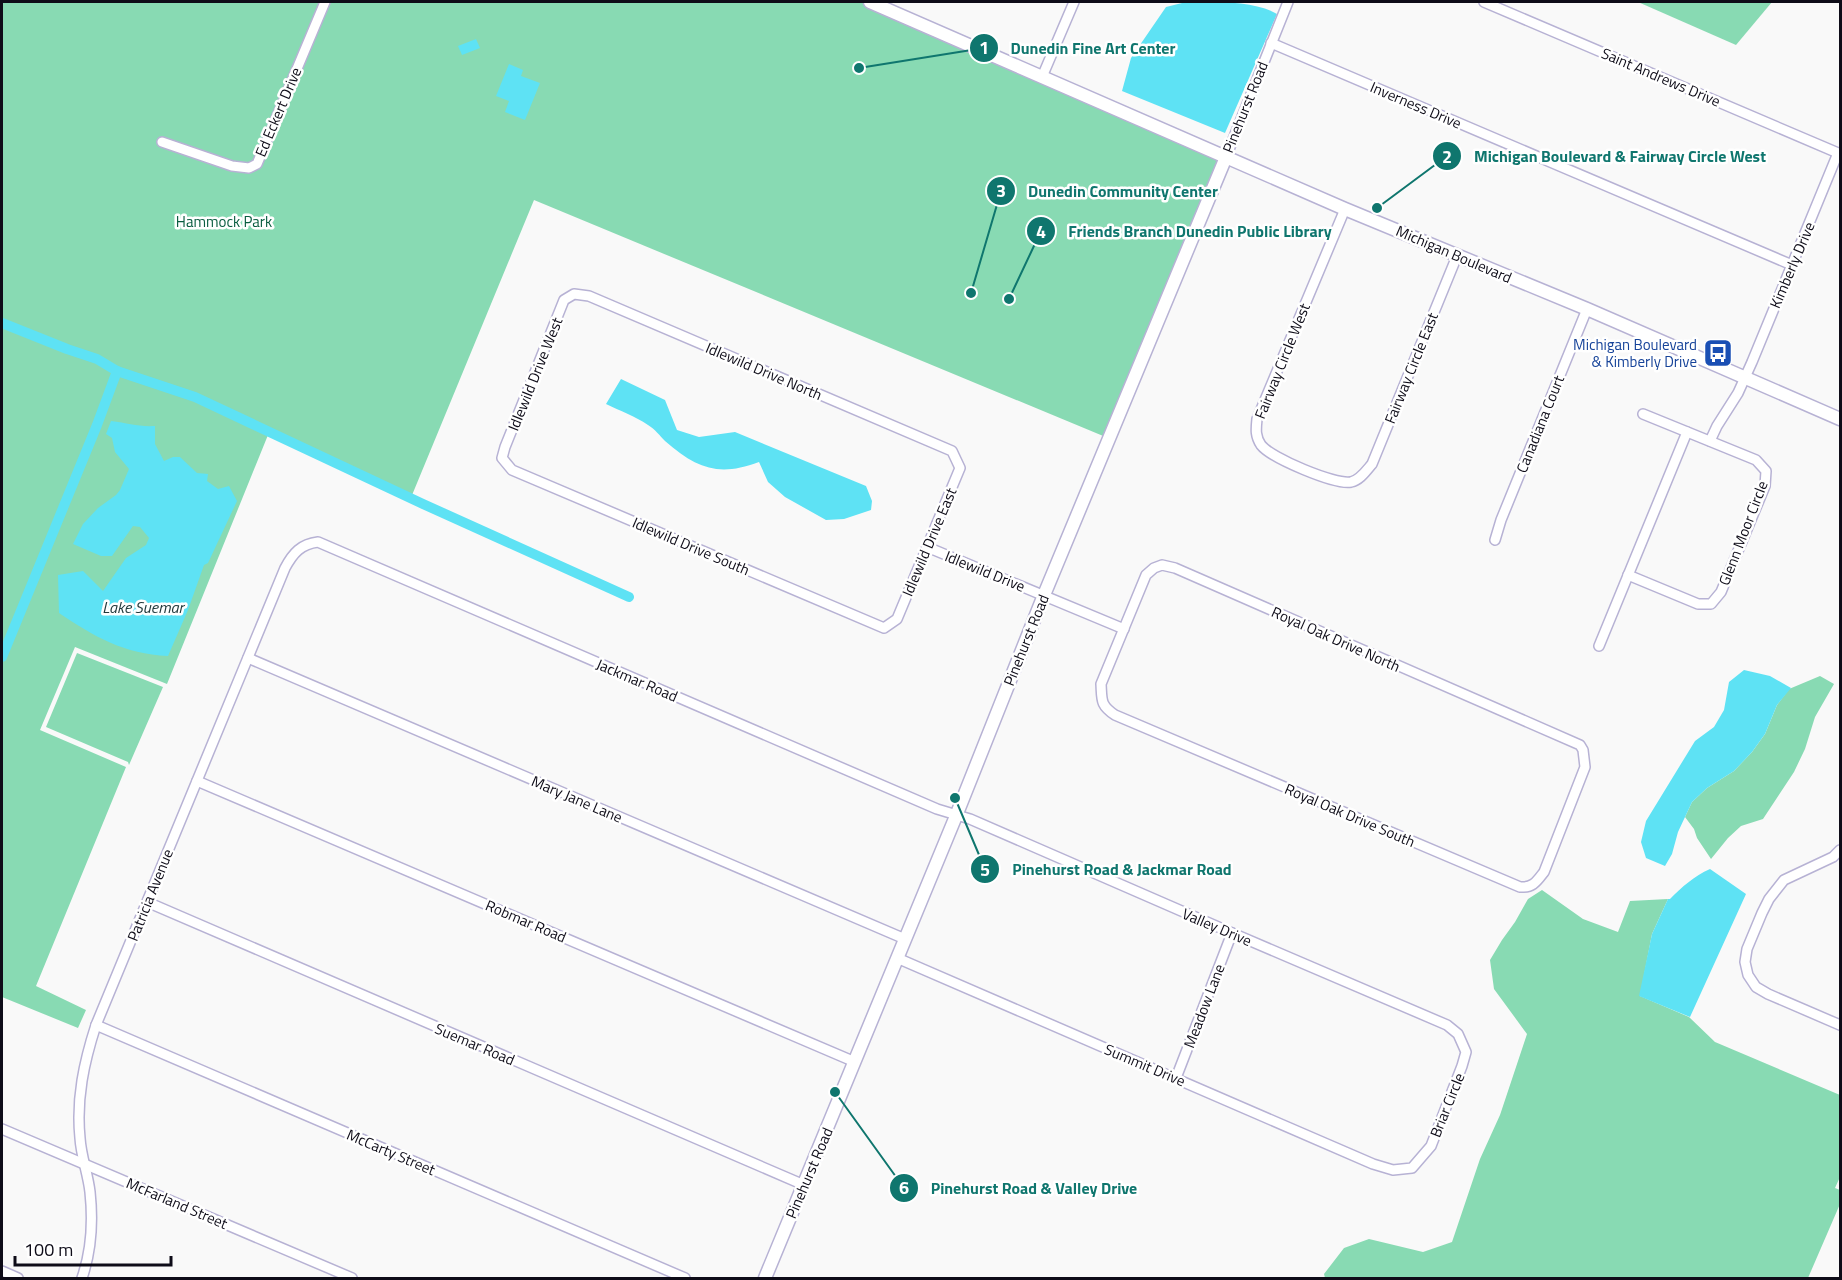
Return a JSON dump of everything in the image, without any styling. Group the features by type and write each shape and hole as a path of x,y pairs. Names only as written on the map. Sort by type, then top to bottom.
{"street":[{"name":"Ed Eckert Drive","path":"162,142 232,166 249,168 257,164 325,2"},
{"name":"Michigan Boulevard","path":"870,2 1345,209 1587,309 1840,419"},
{"path":"1042,77 1074,2"},
{"name":"Pinehurst Road","path":"765,1278 1288,2"},
{"name":"Saint Andrews Drive","path":"1484,2 1838,153"},
{"name":"Inverness Drive","path":"1271,43 1792,265"},
{"name":"Kimberly Drive","path":"1710,441 1716,426 1731,405 1745,377 1838,153"},
{"name":"Fairway Circle West","path":"1345,209 1257,419 1255,432 1261,444 1279,458 1341,482 1352,482 1360,478"},
{"name":"Fairway Circle East","path":"1360,478 1372,464 1457,256"},
{"name":"Idlewild Drive North","path":"574,294 590,296 952,451"},
{"name":"Idlewild Drive West","path":"502,459 564,300 574,294"},
{"name":"Canadiana Court","path":"1495,540 1501,520 1587,309"},
{"name":"Glenn Moor Circle","path":"1628,575 1698,604 1711,604 1721,592 1765,486 1766,471 1756,460 1643,414"},
{"path":"1599,646 1687,432"},
{"name":"Idlewild Drive East","path":"884,628 897,619 960,468 952,451"},
{"name":"Idlewild Drive South","path":"502,459 512,470 884,628"},
{"name":"Patricia Avenue","path":"82,1278 86,1267 90,1192 80,1140 80,1095 88,1048 285,568 300,548 318,542"},
{"name":"Jackmar Road","path":"318,542 956,816"},
{"name":"Idlewild Drive","path":"927,547 1124,629"},
{"name":"Royal Oak Drive North","path":"1124,629 1146,575 1162,565 1175,568 1580,745"},
{"name":"Royal Oak Drive South","path":"1124,629 1101,684 1102,703 1108,710 1520,887 1527,888 1536,883 1544,872 1585,767 1583,750 1580,745"},
{"name":"Mary Jane Lane","path":"248,658 905,939"},
{"name":"Robmar Road","path":"197,781 855,1062"},
{"name":"Valley Drive","path":"956,816 970,819 1447,1025 1458,1034 1466,1052"},
{"path":"1840,850 1833,857 1784,880 1769,899 1762,913 1747,949 1745,962 1748,975 1756,987 1840,1025"},
{"name":"Suemar Road","path":"147,902 804,1185"},
{"name":"Meadow Lane","path":"1176,1078 1232,933"},
{"name":"Summit Drive","path":"897,958 1373,1164 1393,1170"},
{"name":"McCarty Street","path":"96,1025 685,1278"},
{"name":"Briar Circle","path":"1393,1170 1412,1167 1431,1146 1466,1052"},
{"name":"McFarland Street","path":"2,1129 352,1278"},
{"path":"2,1272 18,1278"}],"green space":[{"name":"Hammock Park","path":"2,2 865,2 1226,157 1108,438 534,200 410,500 268,435 167,684 75,647 40,730 126,767 36,986 86,1010 78,1028 2,997"},
{"path":"1638,2 1772,2 1736,45"},
{"path":"77,653 163,687 129,765 128,762 46,727"},
{"path":"1820,676 1834,684 1815,717 1805,749 1794,772 1763,819 1741,826 1711,859 1685,817 1692,802 1707,788 1734,771 1752,752 1765,734 1777,705 1789,689"},
{"path":"1542,890 1583,919 1618,932 1630,901 1668,899 1652,934 1640,996 1689,1017 1715,1042 1840,1095 1840,1177 1835,1188 1840,1190 1840,1204 1808,1278 1325,1278 1324,1274 1344,1248 1369,1239 1423,1252 1452,1242 1480,1159 1500,1115 1527,1034 1494,989 1490,960 1528,899"}],"water":[{"path":"1186,2 1245,4 1268,9 1277,14 1225,133 1122,91 1131,58 1166,7"},
{"path":"476,39 480,48 462,55 458,46"},
{"path":"509,64 523,70 521,76 540,83 525,120 505,112 509,101 496,96"},
{"path":"621,379 665,400 677,430 699,437 735,432 866,486 872,501 871,510 844,519 826,520 785,497 768,482 759,462 732,469 709,468 698,464 677,451 651,427 606,404"},
{"name":"Lake Suemar","path":"111,421 155,426 155,444 164,461 180,457 197,473 208,474 207,481 218,489 229,486 237,501 208,563 204,565 168,656 137,652 110,643 59,613 58,575 83,571 103,591 126,558 146,545 149,538 140,527 133,526 112,556 101,556 73,544 83,524 120,490 129,469 115,452 112,438 106,434"},
{"path":"1744,670 1770,676 1791,688 1777,705 1765,734 1752,752 1734,771 1707,788 1692,802 1665,866 1646,858 1641,842 1646,821 1695,741 1714,727 1724,710 1729,682"},
{"path":"1710,869 1746,894 1690,1017 1639,996 1652,934 1668,899 1693,878"}],"waterway":[{"path":"2,323 97,359 117,371 195,397 629,597"},
{"path":"2,657 117,371"}],"place":[{"name":"Dunedin Fine Art Center","path":"859,68"},
{"name":"Michigan Boulevard & Fairway Circle West","path":"1377,208"},
{"name":"Dunedin Community Center","path":"971,293"},
{"name":"Friends Branch Dunedin Public Library","path":"1009,299"},
{"name":"Michigan Boulevard & Kimberly Drive","path":"1718,353"},
{"name":"Pinehurst Road & Jackmar Road","path":"955,798"},
{"name":"Pinehurst Road & Valley Drive","path":"835,1092"}]}
